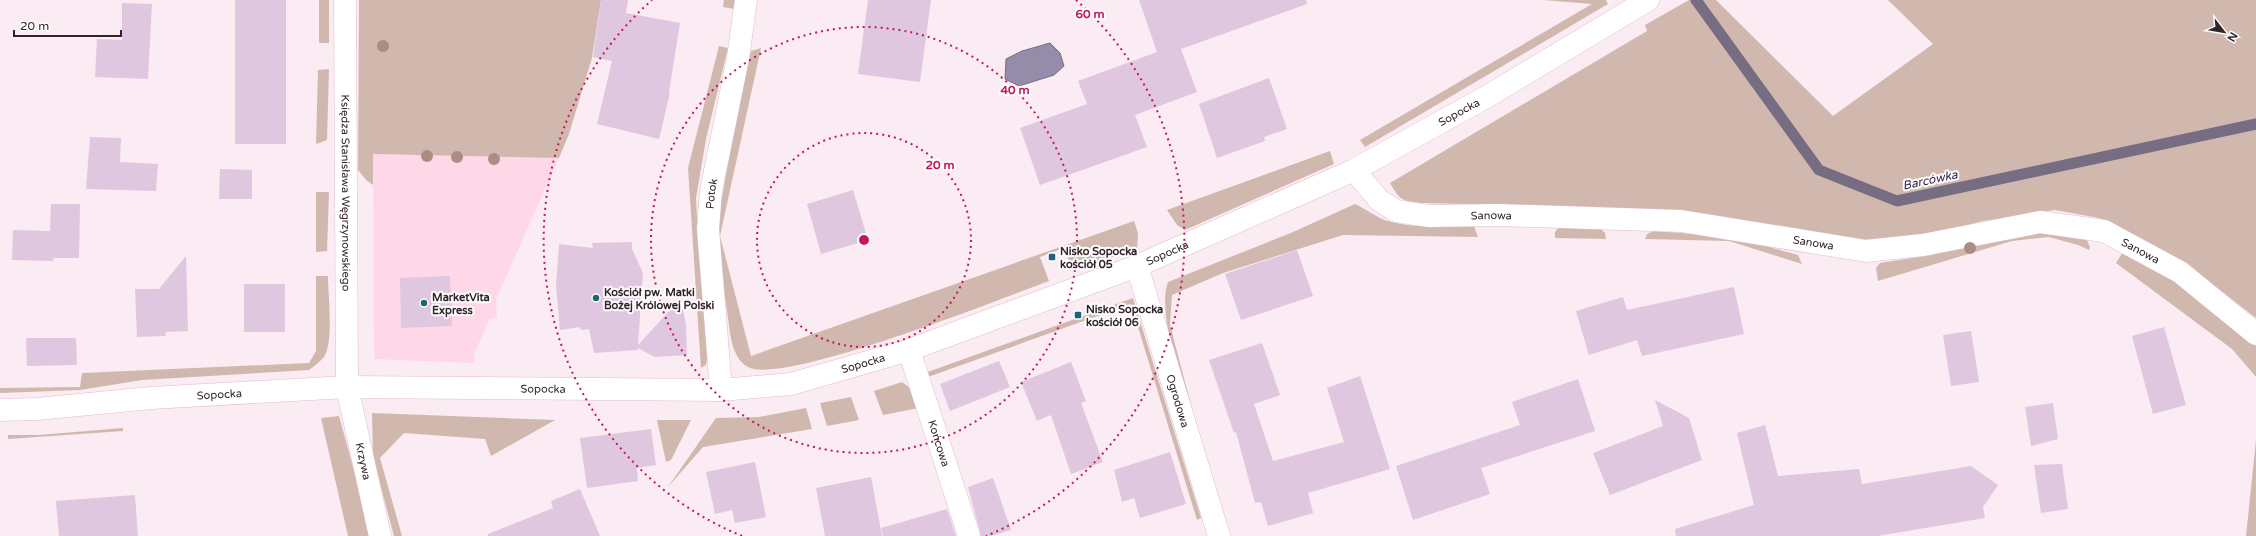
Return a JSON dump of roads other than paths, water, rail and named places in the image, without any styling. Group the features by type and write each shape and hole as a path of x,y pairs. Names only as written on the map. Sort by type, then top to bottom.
{"street":[{"name":"Księdza Stanisława Węgrzynowskiego","path":"345,0 348,387"},
{"name":"Potok","path":"721,390 708,229 711,191 738,58 746,0"},
{"name":"Sopocka","path":"0,410 37,409 150,398 348,387 721,390 791,384 909,350 1137,266 1354,170 1488,96 1647,1"},
{"name":"Sanowa","path":"1354,170 1379,200 1396,211 1429,216 1498,215 1681,221 1866,251 1923,245 2040,222 2104,232 2180,272 2256,334"},
{"name":"Ogrodowa","path":"1137,266 1219,536"},
{"name":"Końcowa","path":"909,350 969,536"},
{"name":"Krzywa","path":"348,387 380,536"}],"waterway":[{"name":"Barcówka","path":"1696,0 1819,170 1897,201 2256,124"}],"place":[{"name":"Nisko Sopocka kościół 05","path":"1052,257"},
{"name":"Kościół pw. Matki Bożej Królowej Polski","path":"596,298"},
{"name":"MarketVita Express","path":"424,303"},
{"name":"Nisko Sopocka kościół 06","path":"1078,315"}]}
